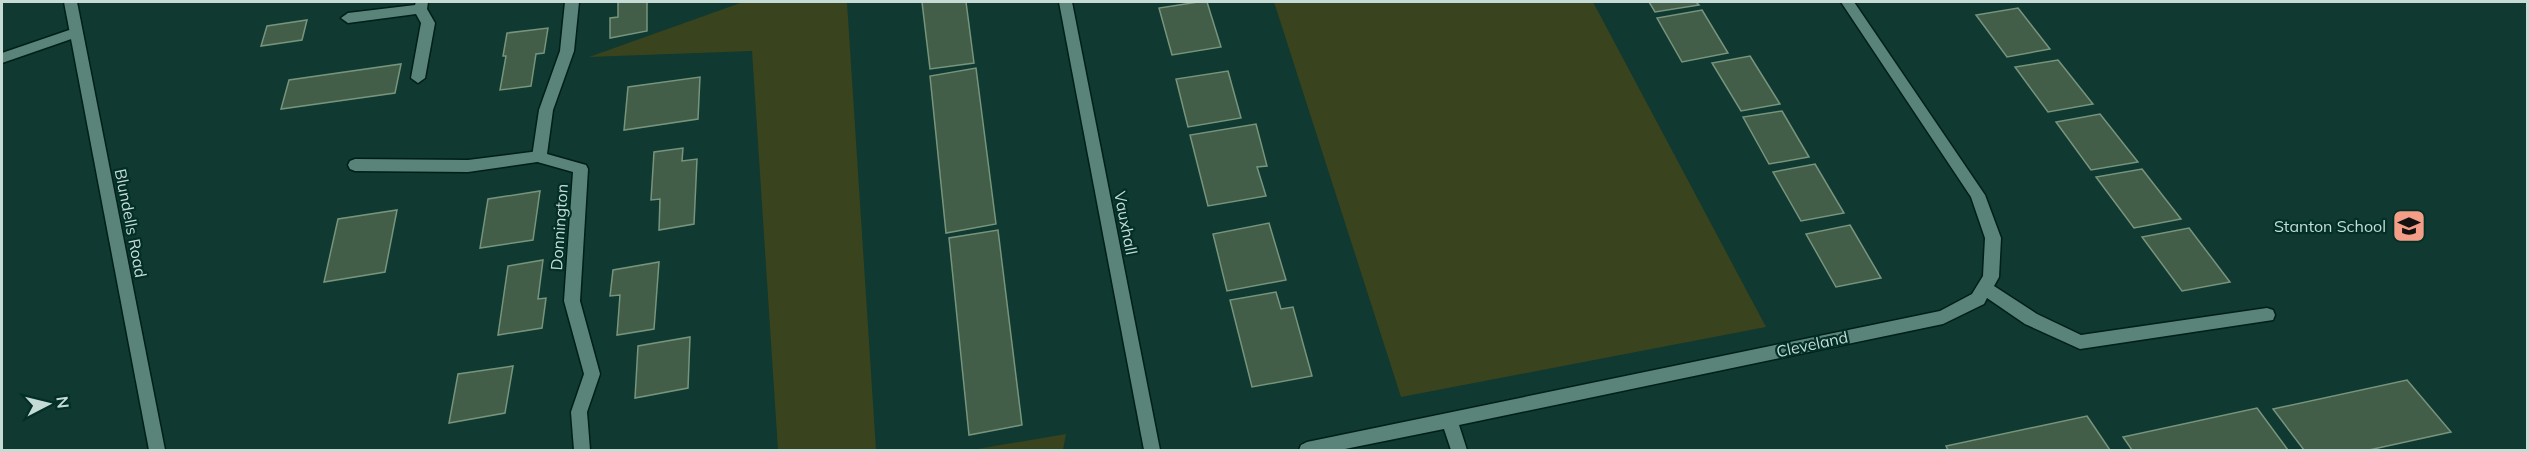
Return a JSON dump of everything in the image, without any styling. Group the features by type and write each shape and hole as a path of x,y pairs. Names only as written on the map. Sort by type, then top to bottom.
{"street":[{"name":"Blundells Road","path":"70,2 157,450"},
{"path":"355,165 468,166 539,157 546,110 567,51 572,2"},
{"name":"Vauxhall","path":"1065,2 1152,450"},
{"path":"1847,2 1978,195 1993,238 1991,277 1985,288 2031,319 2080,342 2267,315"},
{"path":"348,18 421,5 428,23 418,78"},
{"path":"2,58 75,33"},
{"name":"Donnington","path":"539,157 581,169 572,301 592,374 579,412 582,450"},
{"name":"Cleveland","path":"1307,450 1943,317 1978,299 1985,288"},
{"path":"1449,419 1459,450"}],"green space":[{"path":"743,2 847,2 876,450 778,450 752,51 589,57"},
{"path":"1274,2 1593,2 1766,327 1401,397"},
{"path":"1066,434 1063,450 971,450"}],"building":[{"path":"618,2 647,2 647,31 610,38 610,18 618,17"},
{"path":"922,2 966,2 974,63 930,69"},
{"path":"1207,2 1221,47 1172,55 1159,8"},
{"path":"1649,2 1696,2 1699,5 1655,12"},
{"path":"2018,8 2050,49 2007,57 1976,15"},
{"path":"1702,10 1728,53 1682,62 1657,18"},
{"path":"307,20 302,40 261,46 267,26"},
{"path":"548,28 544,53 536,54 531,86 500,90 506,56 503,56 507,33"},
{"path":"1750,56 1780,104 1741,111 1712,63"},
{"path":"2058,60 2093,104 2048,112 2015,67"},
{"path":"401,64 395,93 281,109 289,80"},
{"path":"976,68 996,224 946,233 930,76"},
{"path":"1228,71 1241,118 1188,127 1176,79"},
{"path":"700,77 698,119 624,130 628,87"},
{"path":"1782,111 1809,157 1769,164 1743,117"},
{"path":"2100,114 2138,162 2091,170 2056,122"},
{"path":"1256,124 1267,166 1257,167 1266,196 1208,206 1190,135"},
{"path":"683,148 682,161 697,159 694,224 659,230 660,199 651,200 654,152"},
{"path":"1815,164 1844,213 1801,221 1773,172"},
{"path":"2142,169 2181,219 2134,228 2096,177"},
{"path":"540,191 533,240 480,248 488,199"},
{"path":"397,210 385,272 324,282 338,219"},
{"path":"1269,223 1286,280 1227,291 1213,234"},
{"path":"1850,225 1881,278 1836,287 1806,234"},
{"path":"2189,228 2230,282 2182,291 2142,237"},
{"path":"998,230 1022,425 969,435 949,238"},
{"path":"543,260 538,299 546,298 542,328 498,335 508,266"},
{"path":"659,262 654,329 617,335 620,295 610,296 613,270"},
{"path":"1276,292 1281,309 1293,307 1312,376 1252,387 1230,300"},
{"path":"690,337 688,388 635,398 638,346"},
{"path":"513,366 505,413 449,423 458,374"},
{"path":"2407,380 2451,432 2369,450 2304,450 2273,409"},
{"path":"2257,408 2288,450 2132,450 2123,437"},
{"path":"2087,416 2110,450 1948,450 1946,446"}],"place":[{"name":"Stanton School","path":"2409,226"}]}
